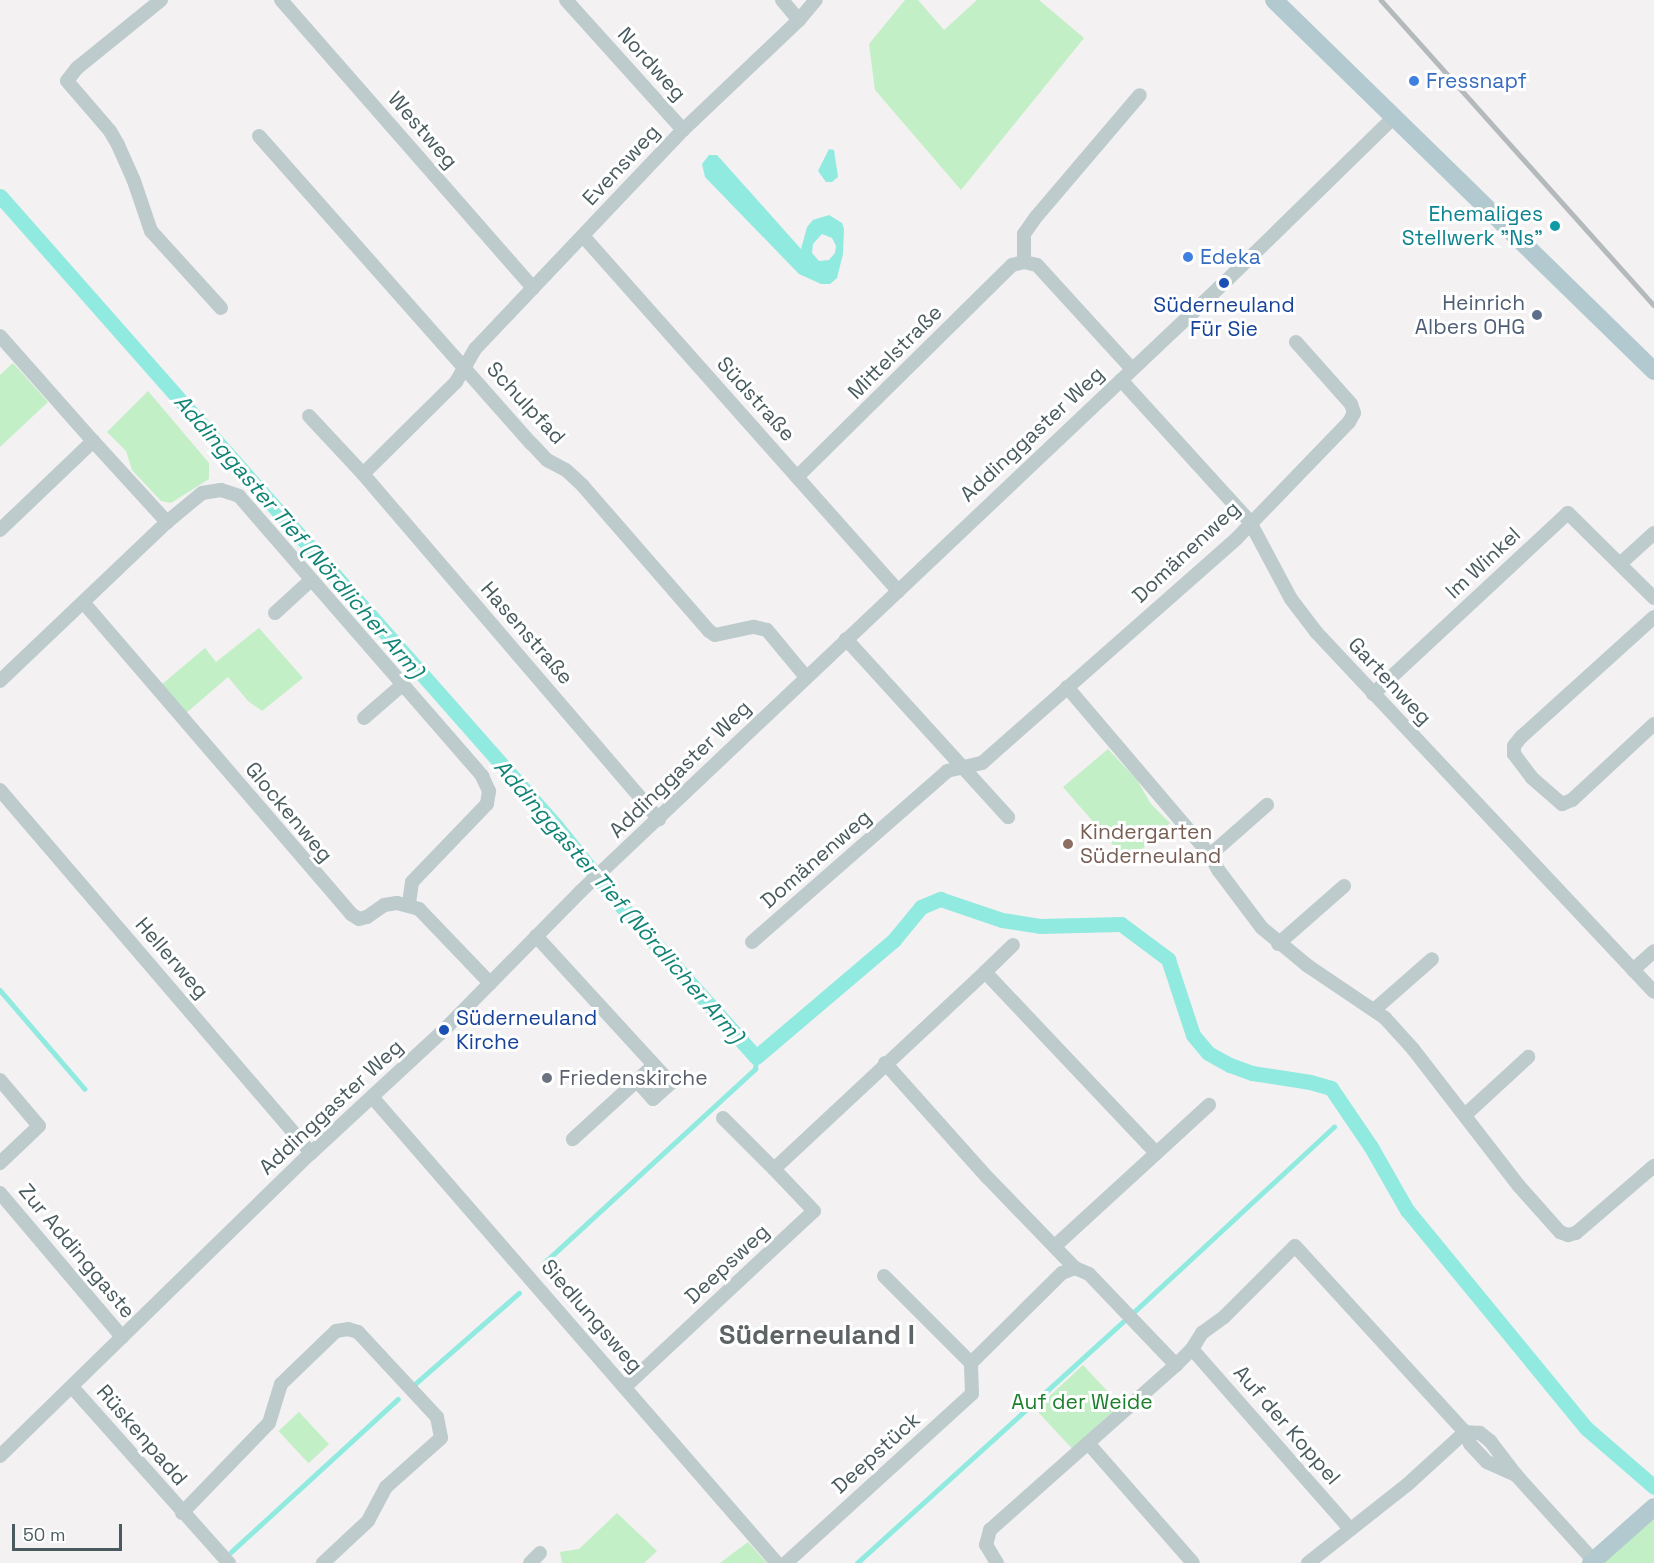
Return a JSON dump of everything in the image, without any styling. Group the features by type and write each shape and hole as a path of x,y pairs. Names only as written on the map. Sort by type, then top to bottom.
{"main road":[{"path":"1274,0 1654,371"},
{"path":"1592,1562 1653,1508"}],"street":[{"name":"Westweg","path":"282,0 533,288"},
{"name":"Nordweg","path":"566,0 683,130"},
{"path":"782,0 799,20"},
{"name":"Evensweg","path":"465,368 476,348 683,130 799,20 816,0"},
{"path":"155,2 77,68 67,81 110,131 118,145 134,181 151,231 221,308"},
{"path":"1132,369 1037,266 1024,262 1024,234 1140,95"},
{"name":"Addinggaster Weg","path":"0,1456 311,1153 373,1098 581,891 1121,380 1394,117"},
{"name":"Schulpfad","path":"259,136 548,460 566,470 583,486 709,631 715,635 754,627 767,630 806,676"},
{"name":"Südstraße","path":"583,236 898,591"},
{"name":"Mittelstraße","path":"798,477 1012,265 1024,262"},
{"path":"0,336 167,522"},
{"name":"Domänenweg","path":"752,942 947,771 982,763 1237,538 1349,422 1354,413 1351,404 1296,342"},
{"path":"363,474 456,382 465,368"},
{"name":"Gartenweg","path":"1121,380 1250,522 1291,599 1317,633 1654,992"},
{"name":"Hasenstraße","path":"309,416 363,474 659,819"},
{"path":"0,530 93,441"},
{"path":"0,681 167,522 202,493 221,490 238,496 482,776 489,791 487,804 412,882 409,904 419,909 490,983"},
{"name":"Im Winkel","path":"1373,694 1568,513 1620,564"},
{"path":"1654,533 1620,564 1654,598"},
{"path":"275,613 311,580"},
{"name":"Glockenweg","path":"82,602 351,914 359,919 367,917 384,905 409,904"},
{"path":"1654,617 1521,737 1515,746 1514,754 1532,778 1562,804 1572,800 1654,724"},
{"path":"846,639 1008,817"},
{"path":"364,718 402,685"},
{"path":"1067,687 1210,855 1219,871 1262,928 1278,944 1385,1018 1413,1049 1519,1186 1560,1232 1568,1235 1576,1233 1654,1166"},
{"name":"Hellerweg","path":"0,790 311,1153"},
{"path":"1210,855 1266,805"},
{"path":"1278,944 1344,886"},
{"path":"536,936 671,1083 653,1099 637,1081"},
{"path":"774,1169 1013,945"},
{"path":"1633,970 1654,951"},
{"path":"1374,1010 1432,959"},
{"path":"985,972 1156,1154"},
{"path":"1465,1115 1528,1057"},
{"path":"885,1063 988,1178 1075,1268 1089,1274 1176,1365"},
{"path":"573,1139 654,1065"},
{"path":"0,1080 39,1126 0,1163"},
{"name":"Siedlungsweg","path":"373,1098 777,1563"},
{"path":"1055,1246 1209,1105"},
{"name":"Deepsweg","path":"625,1387 814,1211 723,1118"},
{"name":"Zur Addinggaste","path":"0,1193 122,1337"},
{"path":"998,1563 986,1545 990,1530 1176,1365 1192,1349 1202,1333 1224,1317 1295,1246 1465,1431 1470,1444 1486,1462 1516,1475 1592,1562"},
{"path":"884,1276 971,1363 1062,1273 1075,1268"},
{"path":"182,1513 269,1423 281,1384 336,1331 348,1329 358,1332 437,1417 441,1438 386,1487 368,1521 323,1563"},
{"name":"Auf der Koppel","path":"1192,1349 1350,1529"},
{"name":"Deepstück","path":"786,1563 972,1394 971,1363"},
{"name":"Rüskenpadd","path":"72,1387 229,1563"},
{"path":"1308,1563 1408,1484 1465,1431"},
{"path":"1088,1443 1194,1563"}],"green space":[{"path":"905,0 918,0 944,30 977,0 1039,0 1084,38 961,190 875,90 869,44"},
{"path":"13,363 48,402 0,447 0,375"},
{"path":"148,391 209,463 209,479 171,503 161,501 132,470 126,451 107,432"},
{"path":"259,628 303,678 262,711 248,701 228,677 185,714 161,685 205,648 216,662"},
{"path":"1108,749 1137,780 1151,804 1170,823 1128,862 1063,787"},
{"name":"Auf der Weide","path":"1083,1365 1120,1404 1072,1449 1035,1409"},
{"path":"299,1412 329,1444 309,1463 279,1431"},
{"path":"617,1513 657,1551 644,1563 562,1563 560,1552 579,1549"},
{"path":"1654,1516 1654,1563 1602,1563"},
{"path":"748,1542 767,1563 720,1563"}],"water":[{"path":"829,149 834,150 838,177 832,182 826,182 818,171"},
{"path":"709,155 717,155 801,249 807,227 813,220 829,215 842,223 844,229 843,254 837,278 830,284 821,284 799,274 705,177 702,164","holes":["822,234 832,238 836,246 835,253 829,260 819,261 812,253 813,244"]}],"waterway":[{"name":"Addinggaster Tief (Nördlicher Arm)","path":"0,196 556,826 608,891 756,1057 893,941 921,907 940,899 1002,920 1040,926 1121,924 1168,959 1193,1035 1208,1053 1230,1065 1252,1073 1310,1082 1331,1088 1371,1147 1407,1210 1586,1428 1654,1487"},
{"path":"0,990 85,1089"},
{"path":"544,1263 755,1069 756,1057"},
{"path":"1135,1311 1334,1127"},
{"path":"415,1384 519,1293"},
{"path":"857,1563 1123,1322"},
{"path":"231,1552 398,1399"}],"railway":[{"path":"1381,0 1654,305"}],"place":[{"name":"Fressnapf","path":"1414,81"},
{"name":"Ehemaliges Stellwerk \"Ns\"","path":"1555,226"},
{"name":"Edeka","path":"1188,257"},
{"name":"Süderneuland Für Sie","path":"1224,283"},
{"name":"Heinrich Albers OHG","path":"1537,315"},
{"name":"Kindergarten Süderneuland","path":"1068,844"},
{"name":"Süderneuland Kirche","path":"444,1030"},
{"name":"Friedenskirche","path":"547,1078"}],"district":[{"name":"Süderneuland I","path":"817,1335"}]}
